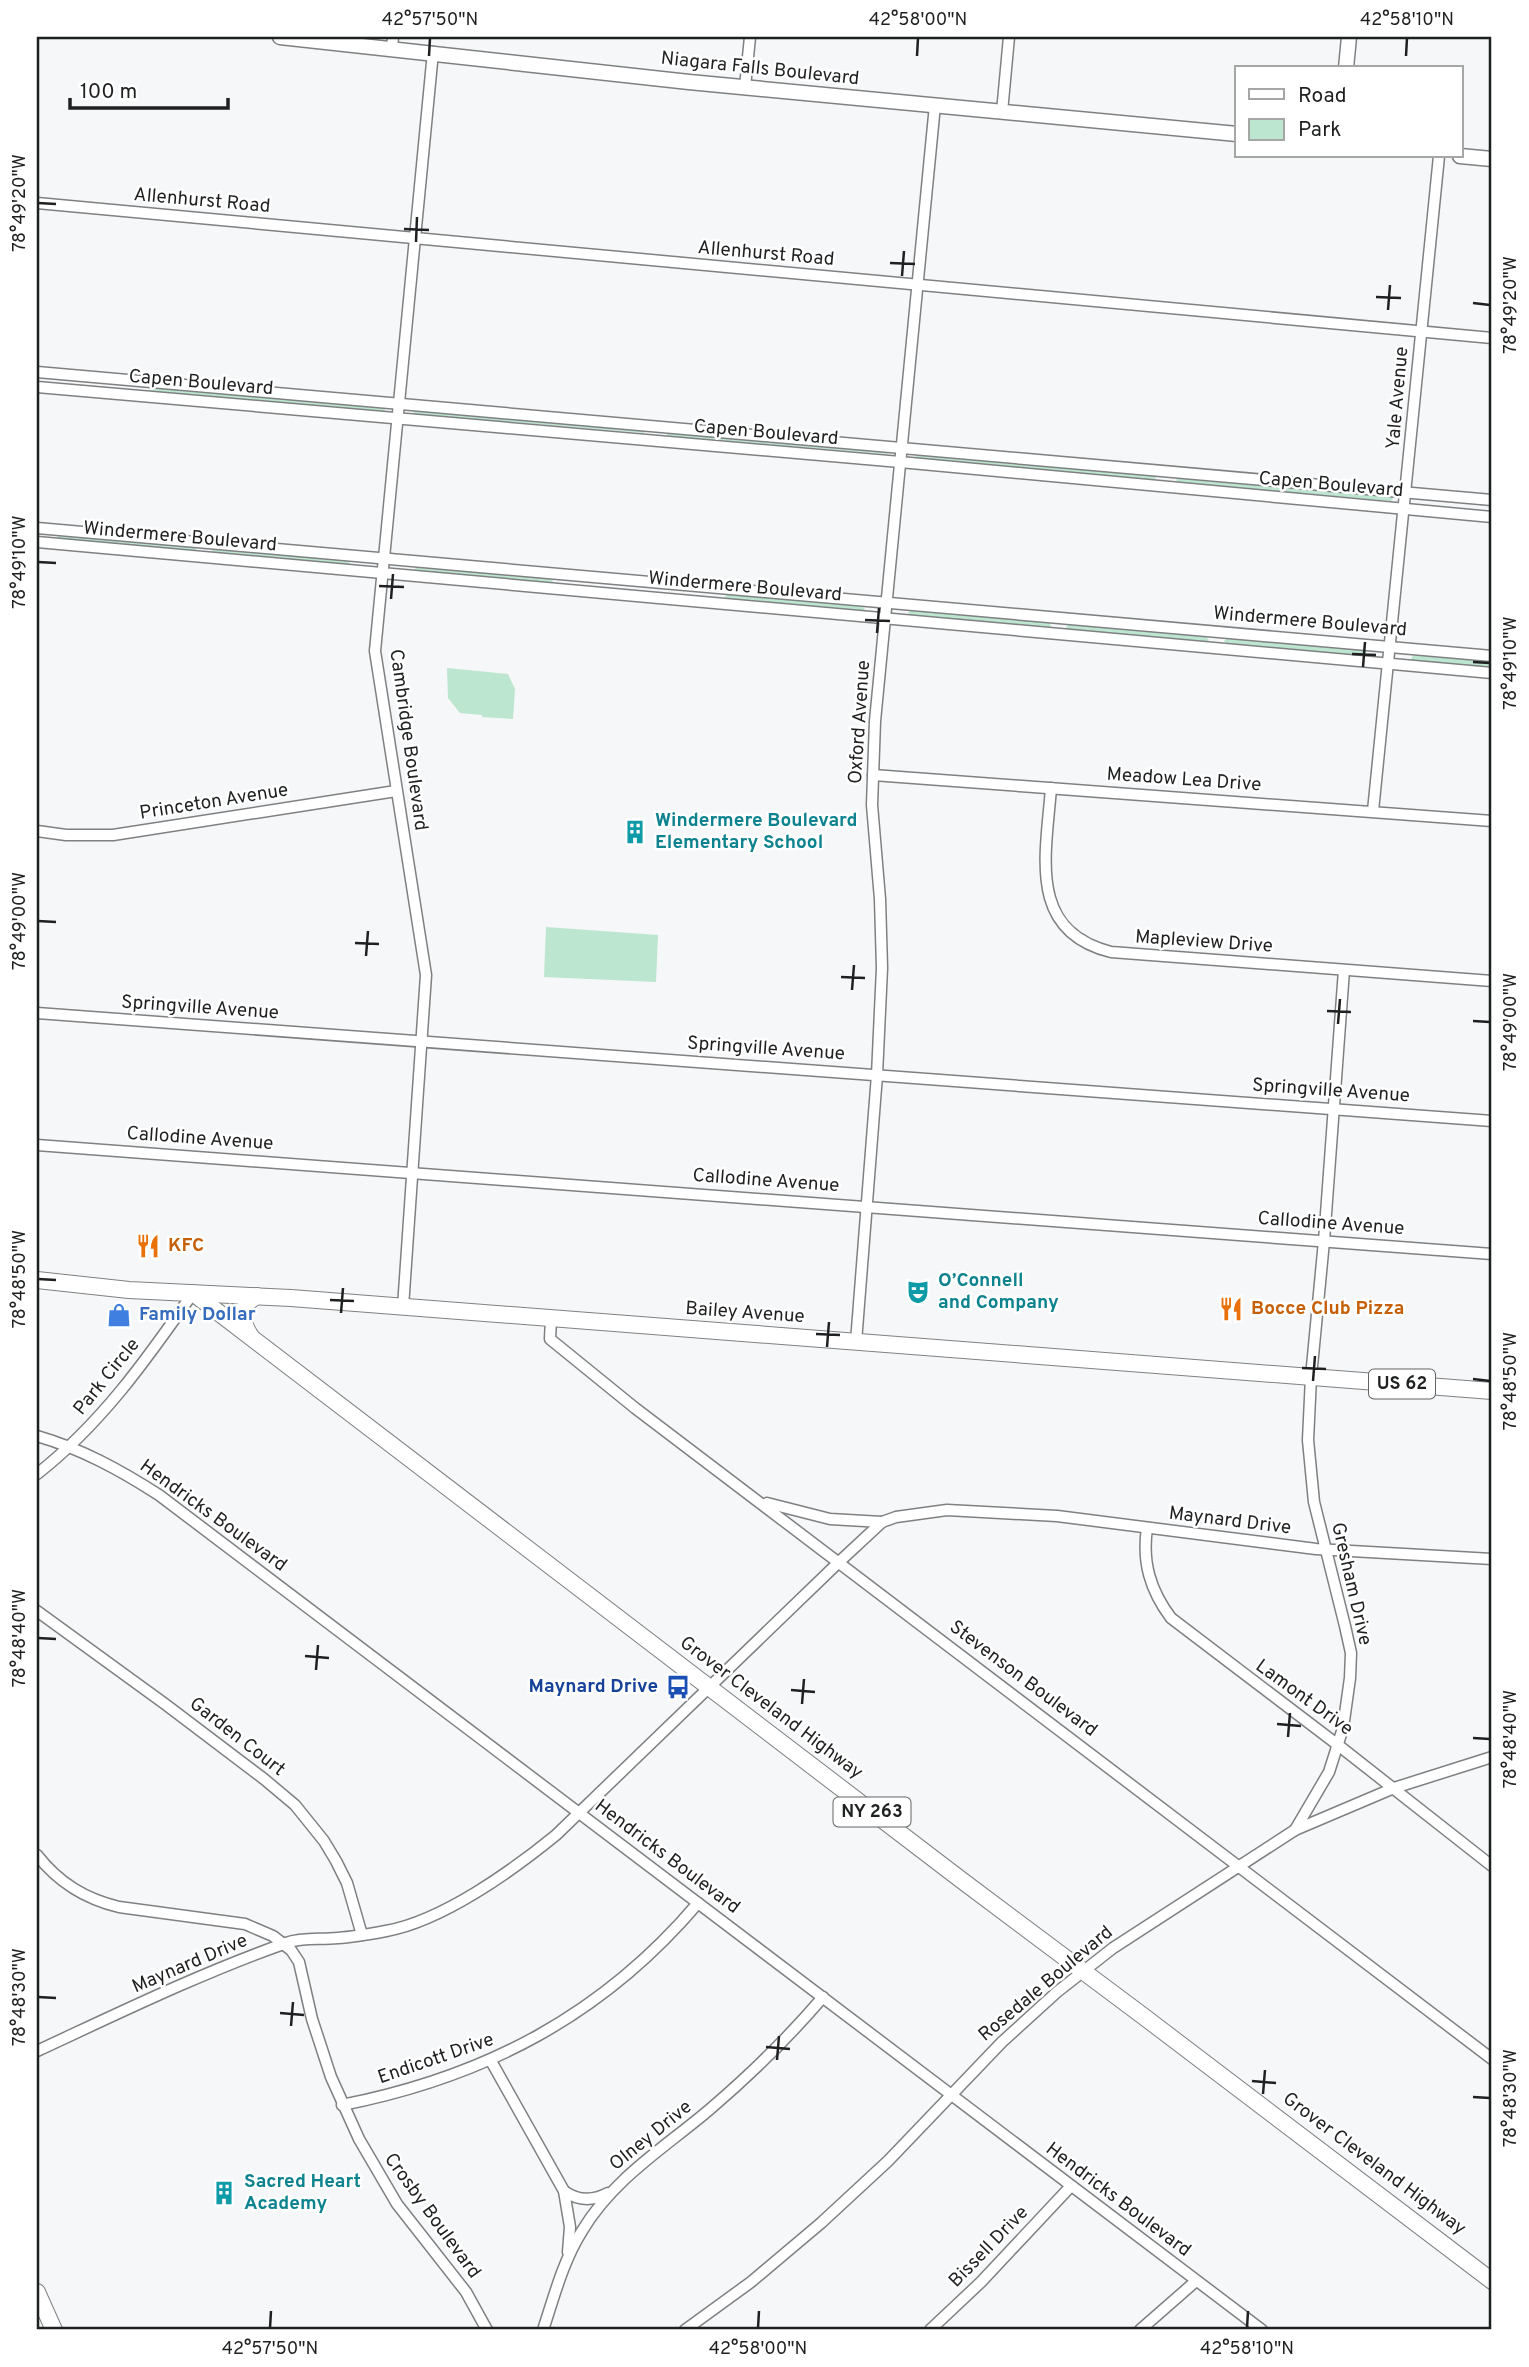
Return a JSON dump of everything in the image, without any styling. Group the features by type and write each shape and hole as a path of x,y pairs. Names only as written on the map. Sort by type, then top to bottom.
{"main road":[{"name":"Niagara Falls Boulevard","path":"280,37 392,42 433,52 745,88 1235,134"},
{"path":"1346,66 1349,37"},
{"path":"1462,156 1492,159"},
{"name":"Bailey Avenue","path":"37,1280 130,1290 257,1296 1492,1391"},
{"name":"Grover Cleveland Highway","path":"193,1293 1492,2281"},
{"path":"253,1340 242,1320 242,1311 251,1299 257,1296"},
{"path":"37,2292 54,2330"}],"street":[{"path":"745,88 750,37"},
{"path":"1002,112 1009,37"},
{"name":"Cambridge Boulevard","path":"403,1307 426,975 375,651 433,52"},
{"name":"Oxford Avenue","path":"856,1342 877,1075 882,945 872,806 875,721 935,105"},
{"name":"Yale Avenue","path":"1373,811 1439,158"},
{"name":"Allenhurst Road","path":"37,203 1492,338"},
{"name":"Capen Boulevard","path":"37,372 1492,500"},
{"name":"Capen Boulevard","path":"37,387 1492,517"},
{"name":"Windermere Boulevard","path":"37,528 1492,656"},
{"name":"Windermere Boulevard","path":"37,542 1492,673"},
{"name":"Meadow Lea Drive","path":"873,775 1492,821"},
{"name":"Mapleview Drive","path":"1051,788 1047,891 1056,915 1075,937 1087,944 1111,953 1492,981"},
{"name":"Princeton Avenue","path":"37,831 66,835 113,835 396,791"},
{"name":"Gresham Drive","path":"1295,1830 1329,1772 1338,1745 1348,1703 1351,1653 1324,1549 1310,1471 1308,1440 1344,970"},
{"name":"Springville Avenue","path":"37,1013 1492,1121"},
{"name":"Callodine Avenue","path":"37,1145 1492,1254"},
{"name":"Park Circle","path":"37,1474 71,1446 117,1398 193,1293"},
{"name":"Stevenson Boulevard","path":"551,1319 550,1339 635,1408 761,1501 1492,2059"},
{"name":"Hendricks Boulevard","path":"37,1436 71,1446 131,1477 159,1495 1262,2330"},
{"name":"Maynard Drive","path":"761,1501 830,1518 882,1522"},
{"name":"Maynard Drive","path":"37,2050 177,1987 284,1944 306,1938 330,1939 391,1930 421,1919 478,1891 531,1856 579,1814 839,1562 882,1522 896,1517 921,1512 990,1511 1058,1516 1324,1549 1492,1559"},
{"name":"Lamont Drive","path":"1147,1528 1145,1556 1148,1574 1160,1604 1171,1618 1492,1866"},
{"name":"Garden Court","path":"37,1611 165,1704 295,1805 324,1840 337,1861 347,1883 362,1935"},
{"name":"Rosedale Boulevard","path":"685,2330 751,2282 821,2223 888,2161 1002,2042 1083,1971 1165,1913 1295,1830 1394,1788 1492,1757"},
{"path":"37,1855 55,1876 102,1903 246,1924 284,1944"},
{"name":"Endicott Drive","path":"342,2105 418,2088 491,2061 535,2039 586,2007 643,1961 698,1903"},
{"name":"Crosby Boulevard","path":"284,1944 299,1962 320,2048 342,2105 377,2172 397,2204 466,2292 487,2330"},
{"name":"Olney Drive","path":"543,2330 567,2259 582,2229 611,2192 748,2076 787,2038 823,1997"},
{"path":"491,2061 564,2191 570,2227 567,2259"},
{"name":"Bissell Drive","path":"930,2330 981,2282 1071,2186"},
{"path":"564,2191 572,2197 582,2199 594,2199 611,2192"},
{"path":"1140,2330 1196,2281"}],"green space":[{"path":"149,387 383,407 385,410 383,412 150,391"},
{"path":"415,410 643,431 645,433 414,414"},
{"path":"667,433 886,452 888,454 667,436"},
{"path":"917,455 1156,478 1154,480 917,459"},
{"path":"1178,478 1393,499 1391,501 1178,482"},
{"path":"59,534 194,546 196,550 56,540"},
{"path":"213,548 348,560 350,564 211,553"},
{"path":"417,566 551,578 553,583 414,571"},
{"path":"727,594 862,606 865,609 862,612 724,599"},
{"path":"911,610 1049,622 1051,626 1048,629 911,616 908,613"},
{"path":"1069,624 1206,637 1209,640 1206,643 1068,630 1066,627"},
{"path":"1227,638 1365,650 1367,654 1364,657 1227,644 1224,641"},
{"path":"1414,655 1492,662 1492,668 1413,661 1411,658"},
{"path":"447,668 508,674 515,689 513,719 460,713 448,698"},
{"path":"546,927 658,935 656,982 544,977"}],"place":[{"name":"Windermere Boulevard Elementary School","path":"635,832"},
{"name":"KFC","path":"148,1246"},
{"name":"O’Connell and Company","path":"918,1292"},
{"name":"Bocce Club Pizza","path":"1231,1309"},
{"name":"Family Dollar","path":"119,1315"},
{"name":"Maynard Drive","path":"678,1687"},
{"name":"Sacred Heart Academy","path":"224,2193"}]}
